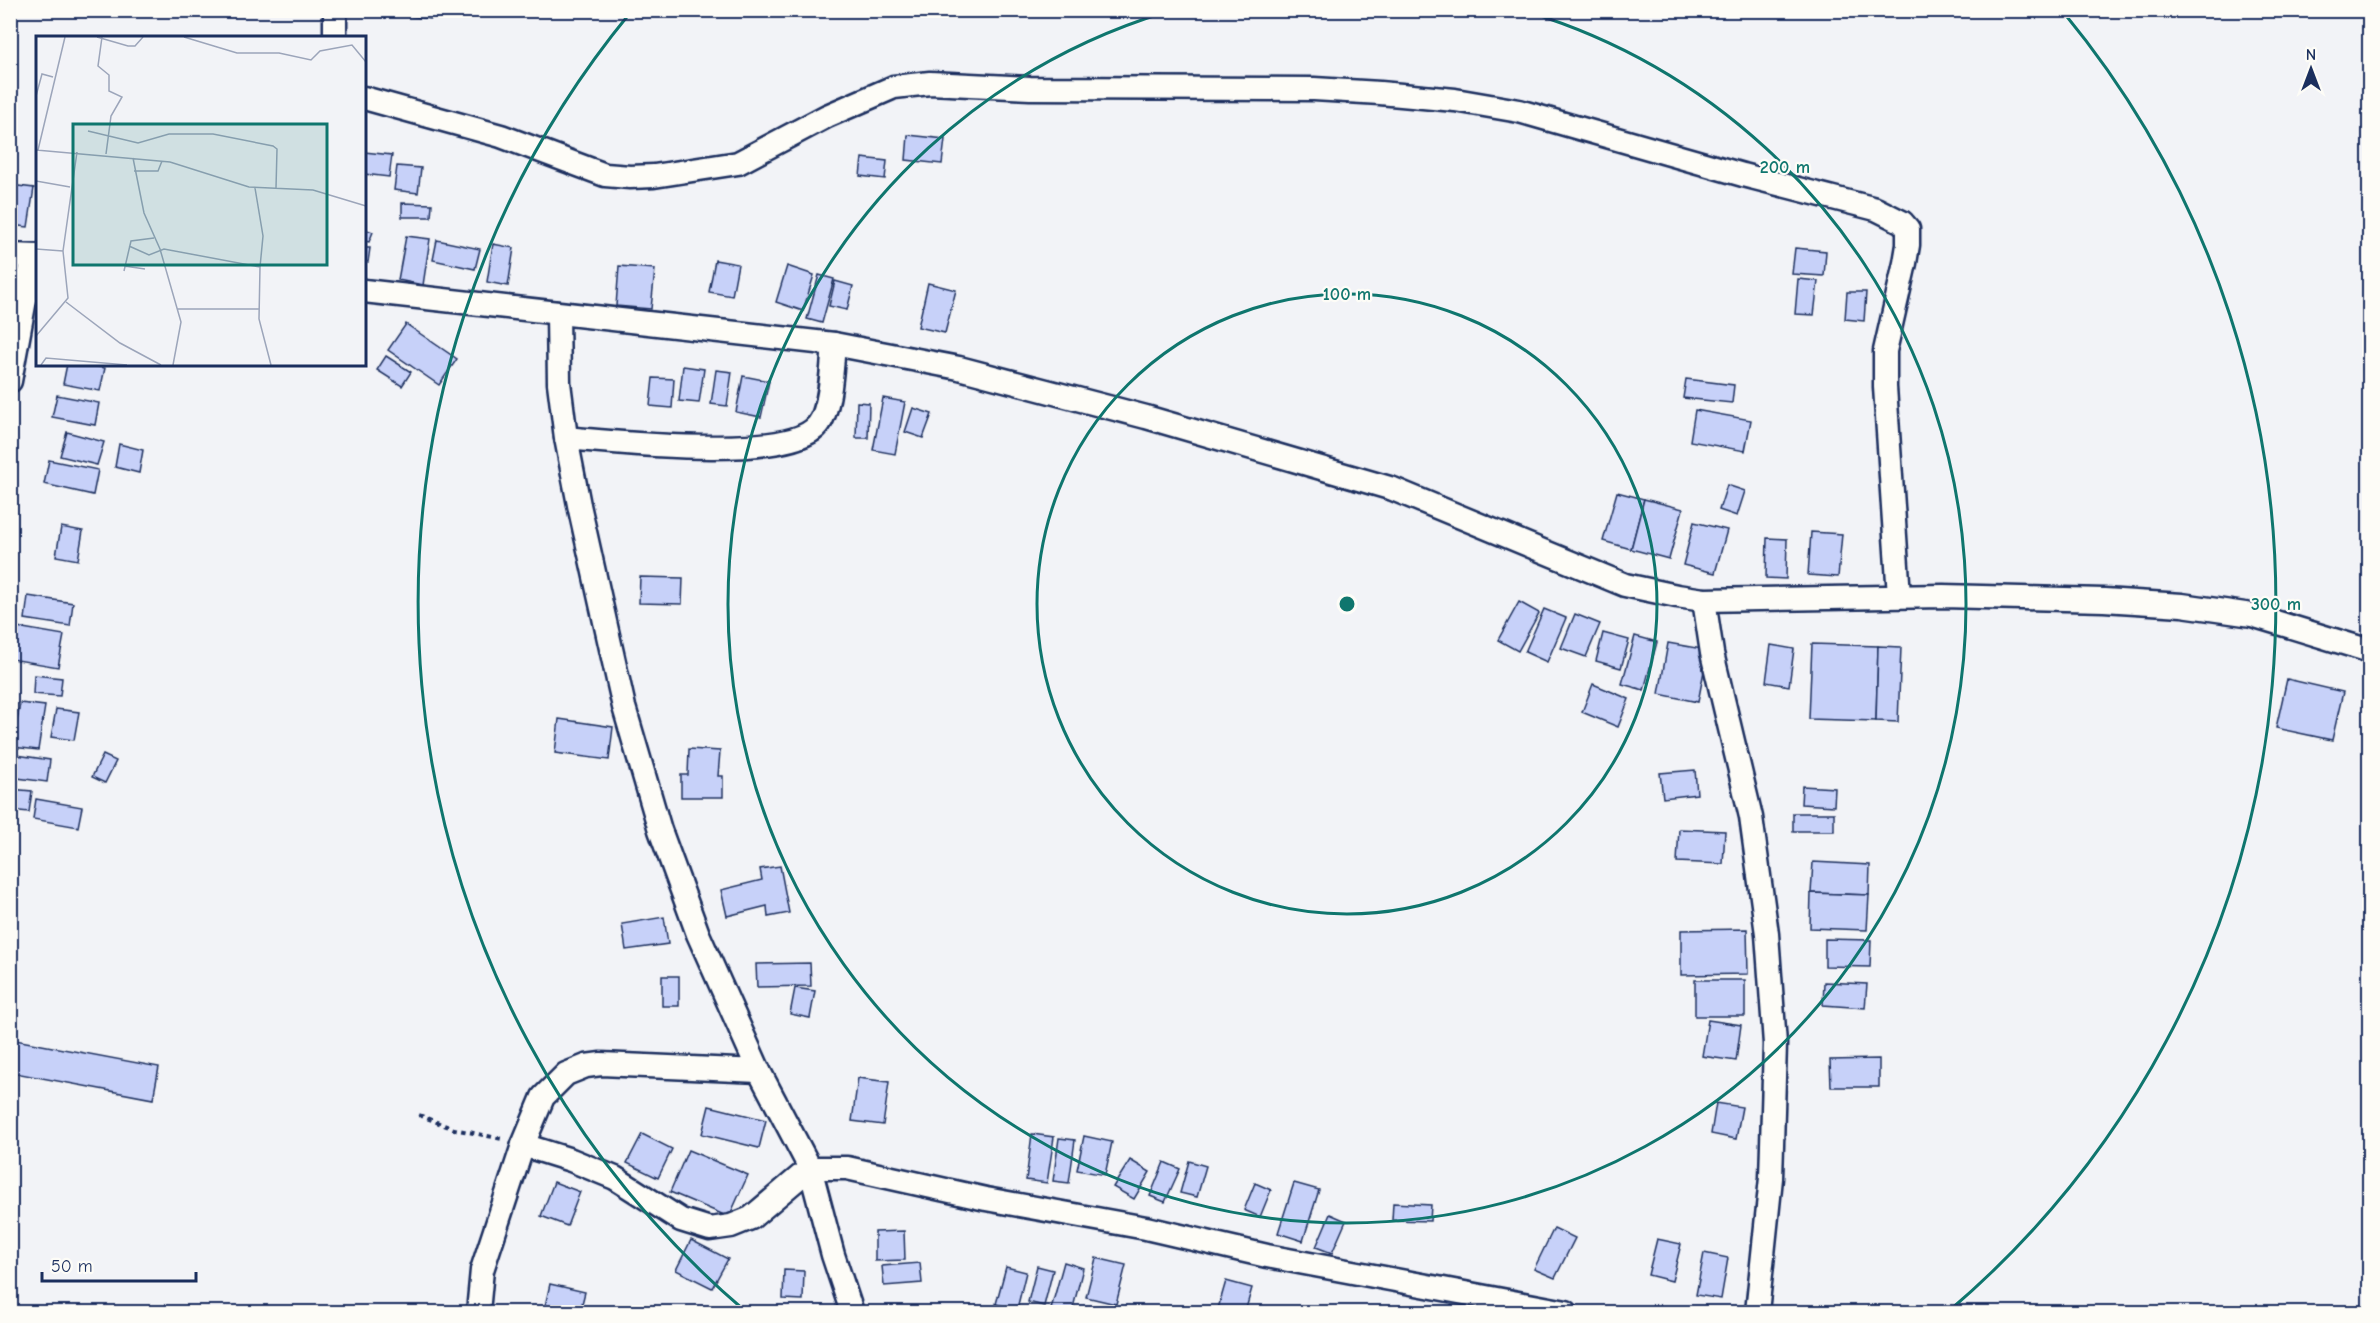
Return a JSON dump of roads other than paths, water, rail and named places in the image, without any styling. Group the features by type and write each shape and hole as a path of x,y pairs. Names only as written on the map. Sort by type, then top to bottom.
{"street":[{"path":"335,10 335,36"},
{"path":"366,99 501,136 605,175 630,177 654,176 738,163 827,116 894,87 930,83 1030,88 1314,89 1380,93 1455,100 1519,111 1743,175 1875,208 1902,222 1908,230 1907,254 1886,351 1885,387 1899,596"},
{"path":"10,255 35,256 10,381"},
{"path":"366,291 834,344 959,368 1277,454 1393,489 1625,585 1704,600 1899,596 2104,600 2182,605 2252,615 2370,651"},
{"path":"558,314 559,383 566,438 624,707 660,830 698,934 759,1071 810,1168 833,1254 852,1312"},
{"path":"566,438 707,447 750,447 789,441 818,425 828,400 834,344"},
{"path":"1704,600 1712,653 1751,817 1767,934 1775,1044 1771,1178 1757,1312"},
{"path":"478,1312 482,1270 523,1145 543,1097 566,1074 586,1066 633,1064 759,1071"},
{"path":"523,1145 571,1160 615,1178 681,1220 710,1229 731,1226 751,1218 810,1168 847,1168 986,1199 1146,1228 1267,1256 1566,1312"}]}
